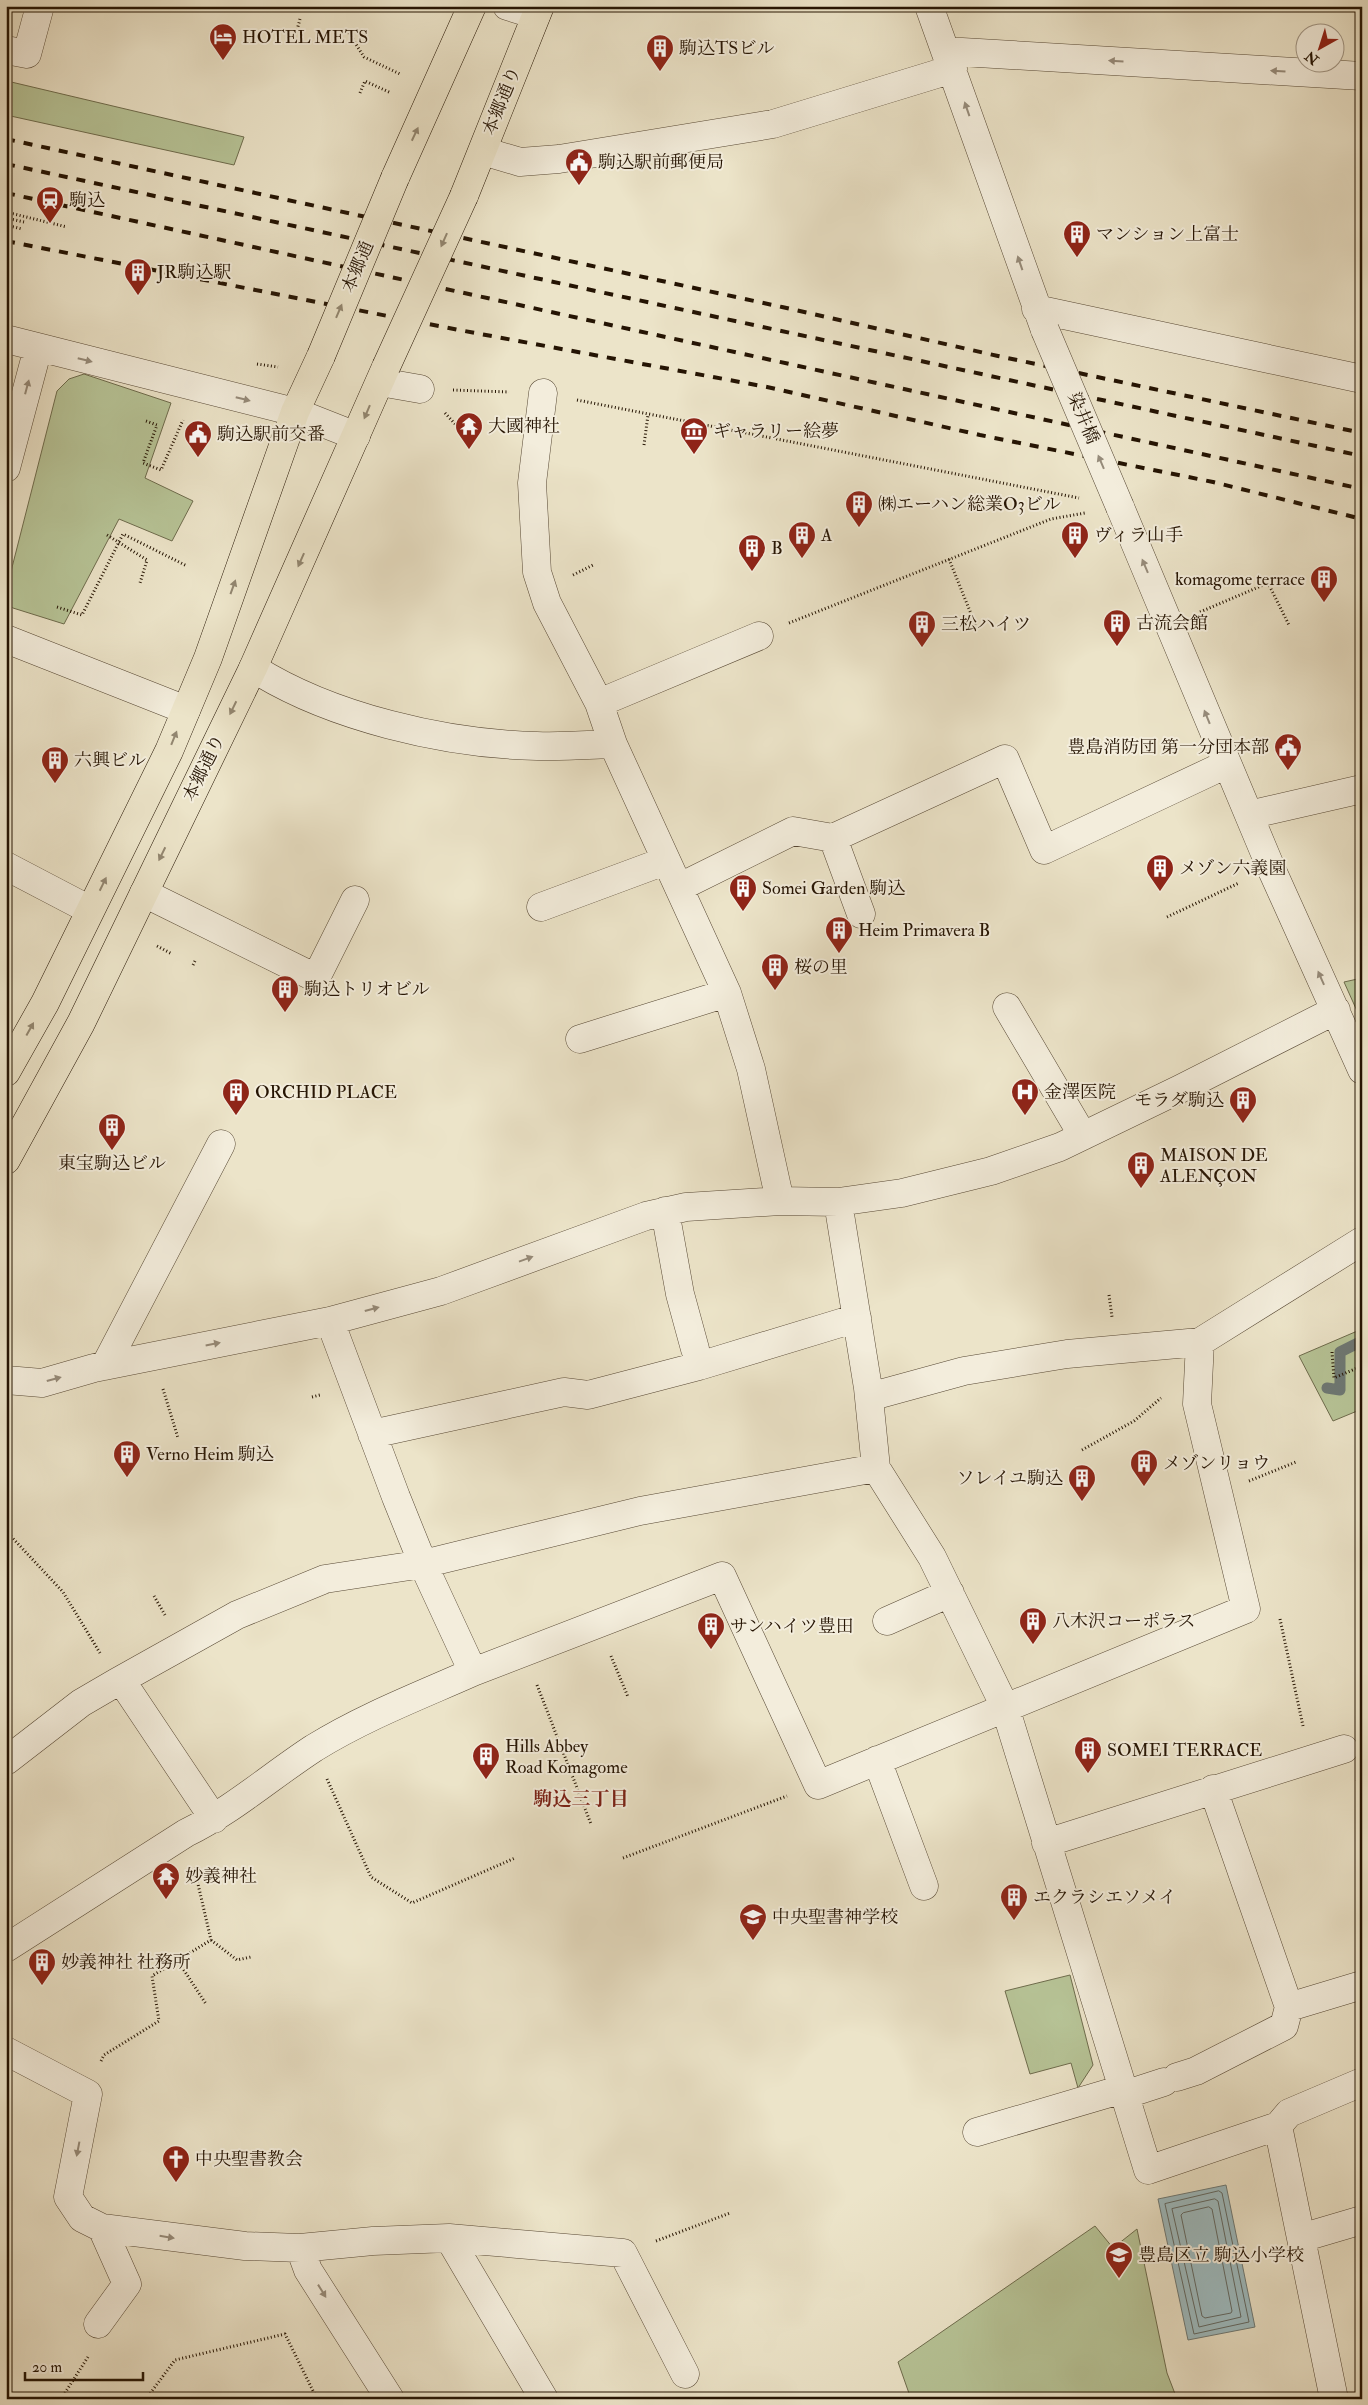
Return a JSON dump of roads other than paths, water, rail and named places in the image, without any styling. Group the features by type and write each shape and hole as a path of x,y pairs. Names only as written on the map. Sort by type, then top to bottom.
{"main road":[{"name":"本郷通","path":"295,412 321,356 395,178 472,6"},
{"name":"本郷通り","path":"6,1160 81,1023 253,668 464,196 538,11"},
{"path":"6,1072 45,1003 169,751 208,658 295,412"}],"street":[{"path":"17,52 40,6"},
{"path":"507,6 538,11"},
{"name":"染井橋","path":"928,6 1041,319 1271,868 1362,1070"},
{"path":"483,151 520,162 560,159 773,124 949,60 1362,76"},
{"path":"1041,319 1362,379"},
{"path":"6,339 295,412 356,436"},
{"path":"6,468 38,348"},
{"path":"383,375 420,388"},
{"path":"543,393 532,483 537,572 547,603 599,702 613,744 727,993 751,1069 780,1201"},
{"path":"599,702 759,636"},
{"path":"6,639 186,710"},
{"path":"253,668 282,686 327,705 388,724 468,740 537,746 613,744"},
{"path":"680,887 793,832 833,838 1005,759 1044,850 1227,764"},
{"path":"1249,816 1362,789"},
{"path":"833,838 861,914"},
{"path":"541,906 666,861"},
{"path":"6,866 90,910"},
{"path":"144,893 316,978 355,900"},
{"path":"580,1039 727,993"},
{"path":"1007,1007 1083,1136"},
{"path":"6,1380 42,1383 105,1366 330,1321 441,1291 646,1216 665,1211 686,1207 780,1201 838,1202 902,1193 991,1171 1060,1147 1336,1010"},
{"path":"105,1366 221,1144"},
{"path":"838,1202 869,1398 876,1468 932,1557 1005,1707 1148,2170 1278,2126 1289,2113 1362,2082"},
{"path":"665,1211 680,1294 695,1349"},
{"path":"869,1398 964,1371 1048,1357 1199,1355 1362,1241"},
{"path":"372,1434 564,1392 588,1395 699,1366 856,1318"},
{"path":"330,1321 423,1564 473,1672"},
{"path":"6,1948 186,1833 214,1819 313,1749 351,1727 473,1672 722,1576 818,1785 1246,1609 1197,1404 1199,1355"},
{"path":"6,1761 81,1703 119,1681 237,1615 326,1580 423,1564 640,1511 876,1468"},
{"path":"887,1621 950,1593"},
{"path":"119,1681 214,1819"},
{"path":"1046,1843 1344,1749"},
{"path":"877,1760 924,1886"},
{"path":"977,2132 1170,2080 1196,2070 1284,2026 1289,2007 1213,1789"},
{"path":"1289,2007 1362,1985"},
{"path":"6,2051 88,2097 68,2197 82,2218 102,2228 245,2246 300,2248 363,2242 449,2238 623,2253 685,2374"},
{"path":"1278,2126 1334,2399"},
{"path":"1301,2238 1362,2220"},
{"path":"98,2324 127,2284 102,2228"},
{"path":"449,2238 544,2399"},
{"path":"300,2248 308,2270 390,2399"}],"water":[{"path":"1226,2185 1255,2327 1188,2340 1158,2199"}],"waterway":[{"path":"1327,1388 1340,1390 1340,1352 1362,1341"}],"railway":[{"path":"6,139 782,307 998,356 1362,433"},
{"path":"6,164 1362,456"},
{"path":"6,193 1362,489"},
{"path":"6,241 459,330 767,387 980,435 1213,482 1362,519"}],"place":[{"name":"HOTEL METS","path":"223,61"},
{"name":"駒込TSビル","path":"660,72"},
{"name":"駒込駅前郵便局","path":"579,186"},
{"name":"駒込","path":"50,224"},
{"name":"マンション上富士","path":"1077,258"},
{"name":"JR駒込駅","path":"138,296"},
{"name":"大國神社","path":"469,450"},
{"name":"ギャラリー絵夢","path":"694,455"},
{"name":"駒込駅前交番","path":"198,458"},
{"name":"㈱エーハン総業O3ビル","path":"859,528"},
{"name":"A","path":"802,559"},
{"name":"ヴィラ山手","path":"1075,559"},
{"name":"B","path":"752,572"},
{"name":"komagome terrace","path":"1324,603"},
{"name":"古流会館","path":"1117,647"},
{"name":"三松ハイツ","path":"922,648"},
{"name":"豊島消防団 第一分団本部","path":"1288,771"},
{"name":"六興ビル","path":"55,784"},
{"name":"メゾン六義園","path":"1160,892"},
{"name":"Somei Garden 駒込","path":"743,912"},
{"name":"Heim Primavera B","path":"839,954"},
{"name":"桜の里","path":"775,991"},
{"name":"駒込トリオビル","path":"285,1013"},
{"name":"ORCHID PLACE","path":"236,1116"},
{"name":"金澤医院","path":"1025,1116"},
{"name":"モラダ駒込","path":"1243,1124"},
{"name":"東宝駒込ビル","path":"112,1151"},
{"name":"MAISON DE ALENÇON","path":"1141,1189"},
{"name":"Verno Heim 駒込","path":"127,1478"},
{"name":"メゾンリョウ","path":"1144,1487"},
{"name":"ソレイユ駒込","path":"1082,1502"},
{"name":"八木沢コーポラス","path":"1033,1645"},
{"name":"サンハイツ豊田","path":"711,1650"},
{"name":"SOMEI TERRACE","path":"1088,1774"},
{"name":"Hills Abbey Road Komagome","path":"486,1780"},
{"name":"妙義神社","path":"166,1900"},
{"name":"エクラシエソメイ","path":"1014,1921"},
{"name":"中央聖書神学校","path":"753,1941"},
{"name":"妙義神社 社務所","path":"42,1986"},
{"name":"中央聖書教会","path":"176,2183"},
{"name":"豊島区立 駒込小学校","path":"1119,2279"}],"district":[{"name":"駒込三丁目","path":"581,1799"}]}
